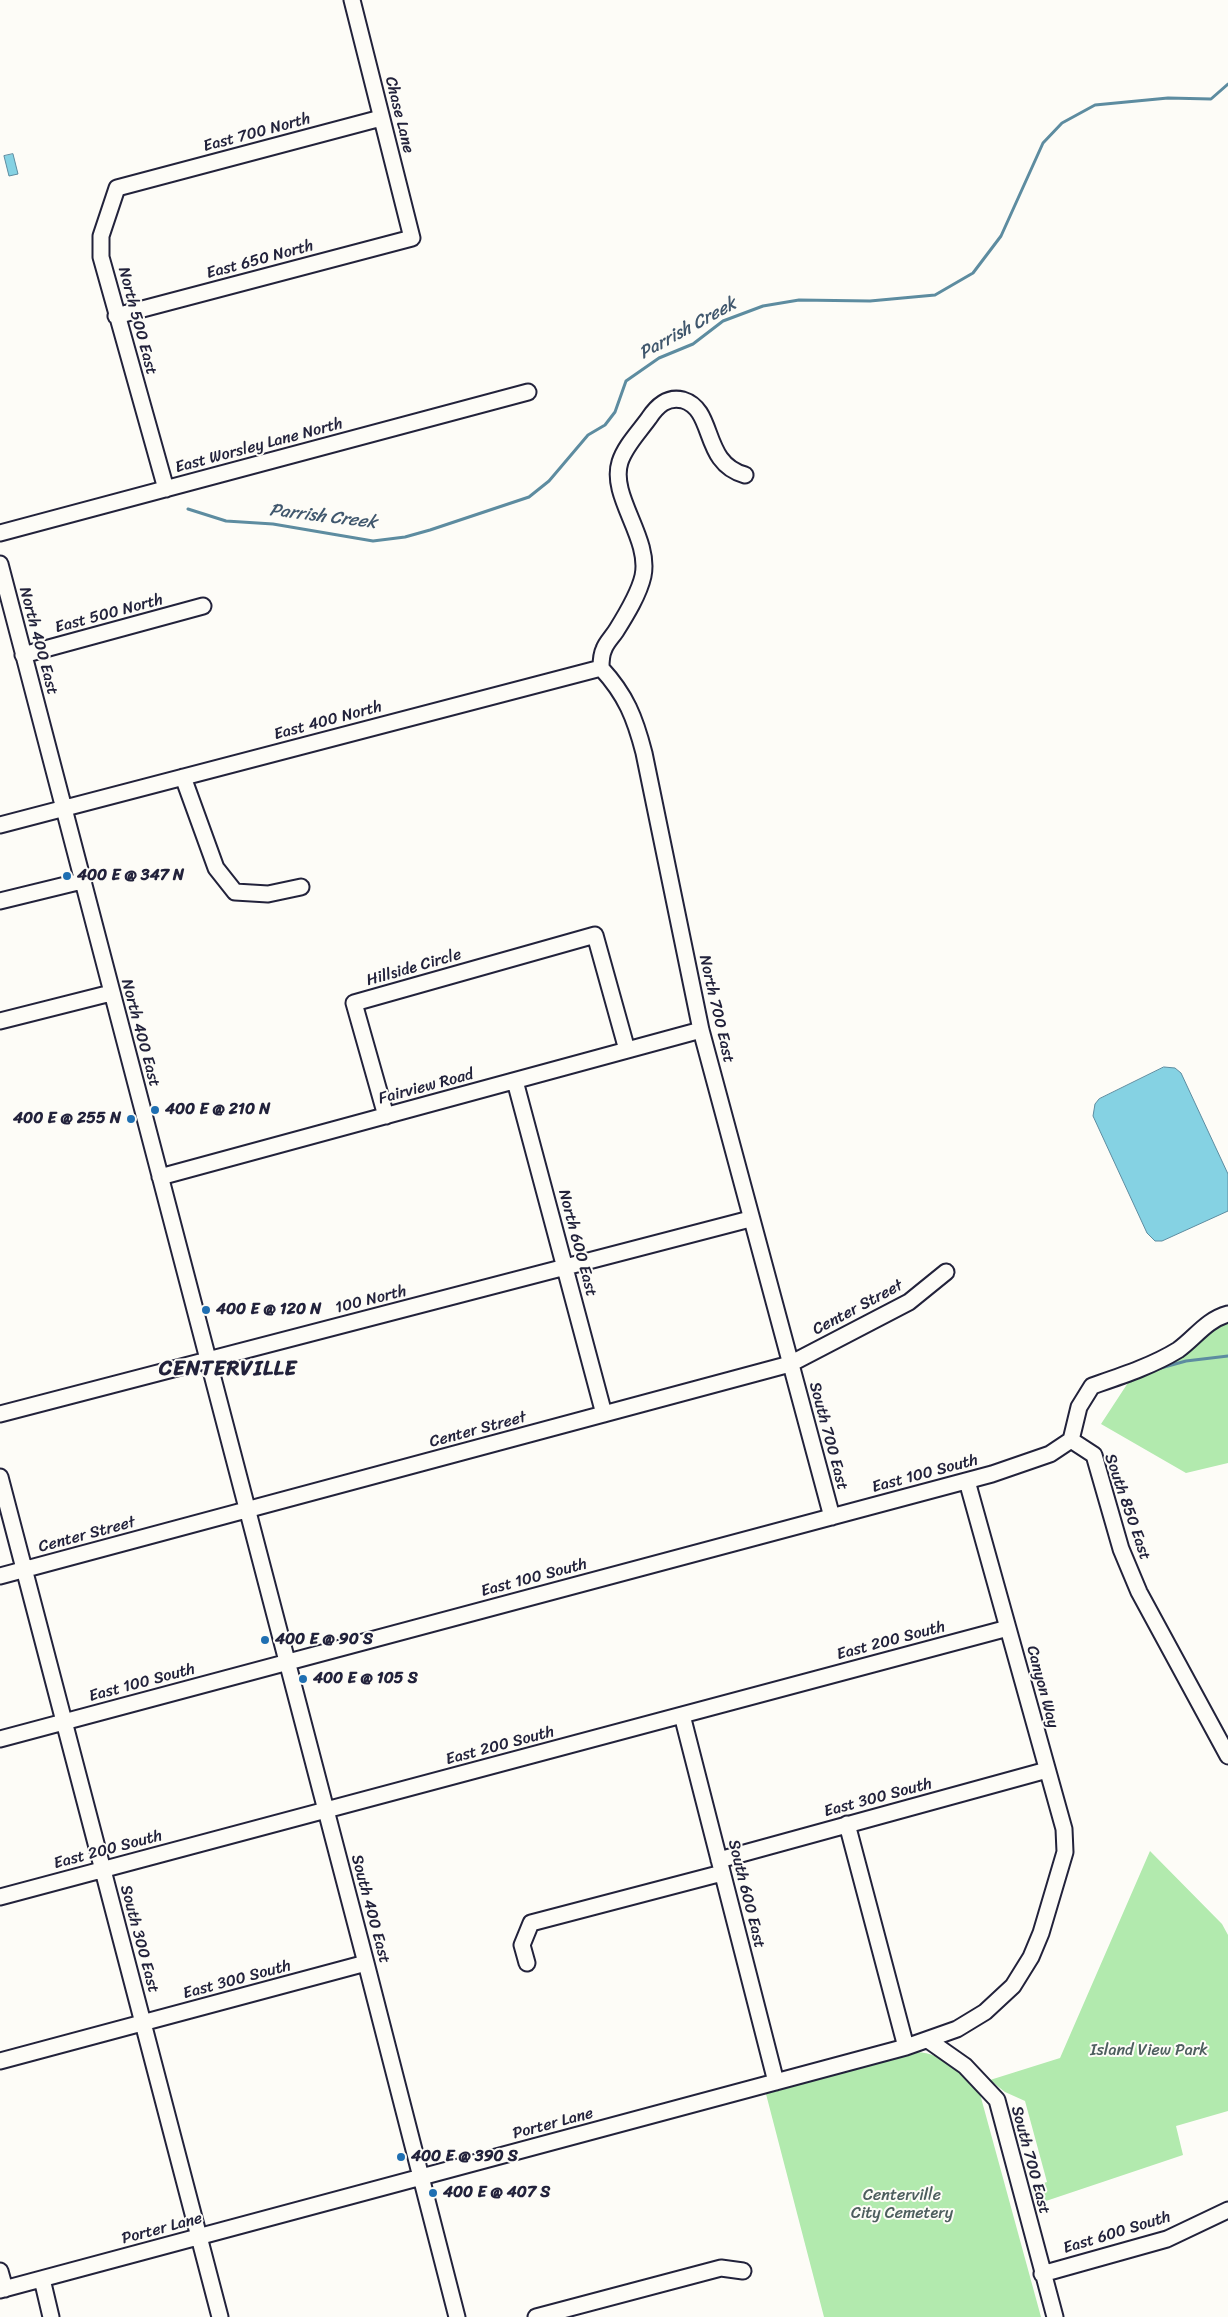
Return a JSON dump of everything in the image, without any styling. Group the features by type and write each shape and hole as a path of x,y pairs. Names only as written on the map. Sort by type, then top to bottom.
{"street":[{"name":"Chase Lane","path":"352,0 412,238"},
{"name":"East 700 North","path":"142,181 381,118"},
{"name":"North 500 East","path":"142,181 117,188 101,236 101,257 166,489"},
{"name":"East 650 North","path":"116,316 412,238"},
{"name":"East Worsley Lane North","path":"0,533 528,392"},
{"path":"600,668 604,647 630,606 643,577 642,550 618,481 619,464 626,449 656,408 664,402 677,399 694,406 702,418 714,448 724,465 733,472 746,475"},
{"name":"North 400 East","path":"0,564 247,1510"},
{"name":"East 500 North","path":"24,656 203,606"},
{"name":"East 400 North","path":"0,825 600,668"},
{"name":"North 700 East","path":"600,668 613,681 635,718 644,753 701,1030 750,1220 790,1364"},
{"path":"183,777 216,868 235,892 268,894 301,888"},
{"path":"0,901 82,881"},
{"name":"Hillside Circle","path":"386,1116 354,1003 595,936 627,1050"},
{"path":"0,1021 111,993"},
{"name":"Fairview Road","path":"160,1177 701,1030"},
{"name":"North 600 East","path":"516,1081 604,1414"},
{"name":"100 North","path":"0,1414 750,1220"},
{"name":"Center Street","path":"0,1576 790,1364 909,1302 946,1272"},
{"path":"1071,1440 1079,1407 1092,1386 1139,1369 1178,1349 1205,1326 1228,1314"},
{"name":"South 700 East","path":"790,1364 832,1517"},
{"name":"East 100 South","path":"0,1739 967,1481 1050,1454 1071,1440"},
{"name":"South 850 East","path":"1071,1440 1094,1455 1122,1549 1139,1592 1228,1756"},
{"name":"South 300 East","path":"0,1478 220,2317"},
{"name":"Canyon Way","path":"967,1481 1064,1829 1065,1852 1050,1902"},
{"name":"South 400 East","path":"247,1510 457,2317"},
{"name":"East 200 South","path":"0,1897 1008,1628"},
{"name":"South 600 East","path":"682,1715 776,2082"},
{"name":"East 300 South","path":"527,1962 522,1946 531,1923 721,1866 847,1824 1047,1770"},
{"path":"847,1824 906,2047"},
{"name":"Porter Lane","path":"2,2290 421,2179 928,2040 957,2029 986,2012 1013,1986 1031,1957 1041,1933 1050,1902"},
{"name":"East 300 South","path":"0,2061 366,1963"},
{"name":"South 700 East","path":"928,2040 965,2066 997,2100 1055,2317"},
{"name":"East 600 South","path":"1042,2274 1168,2239 1228,2210"},
{"path":"536,2317 722,2268 743,2271"},
{"path":"0,2270 2,2290"},
{"path":"42,2279 51,2317"}],"green space":[{"path":"1228,1320 1228,1463 1186,1473 1101,1424 1137,1369"},
{"name":"Island View Park","path":"1150,1851 1222,1924 1228,1935 1228,2111 1176,2126 1183,2155 1037,2204 1031,2187 1047,2182 1025,2101 1005,2092 990,2080 1060,2058"},
{"name":"Centerville City Cemetery","path":"917,2052 935,2056 952,2066 980,2094 1041,2317 824,2317 766,2094"}],"water":[{"path":"13,154 18,174 9,176 4,156"},
{"path":"1164,1067 1175,1068 1181,1073 1228,1174 1228,1211 1162,1241 1155,1241 1147,1233 1093,1116 1095,1104 1099,1099"}],"waterway":[{"name":"Parrish Creek","path":"188,509 226,521 273,524 373,541 405,537 430,530 529,497 549,481 588,435 605,425 615,412 626,381 659,358 693,344 723,321 763,306 799,300 870,301 935,295 973,273 1001,236 1043,143 1062,123 1095,105 1168,98 1211,99 1228,84"},
{"path":"1157,1369 1186,1361 1228,1356"}],"place":[{"name":"400 E @ 347 N","path":"67,876"},
{"name":"400 E @ 210 N","path":"155,1110"},
{"name":"400 E @ 255 N","path":"131,1119"},
{"name":"400 E @ 120 N","path":"206,1310"},
{"name":"400 E @ 90 S","path":"265,1640"},
{"name":"400 E @ 105 S","path":"303,1679"},
{"name":"400 E @ 390 S","path":"401,2157"},
{"name":"400 E @ 407 S","path":"433,2193"}],"district":[{"name":"CENTERVILLE","path":"228,1370"}]}
